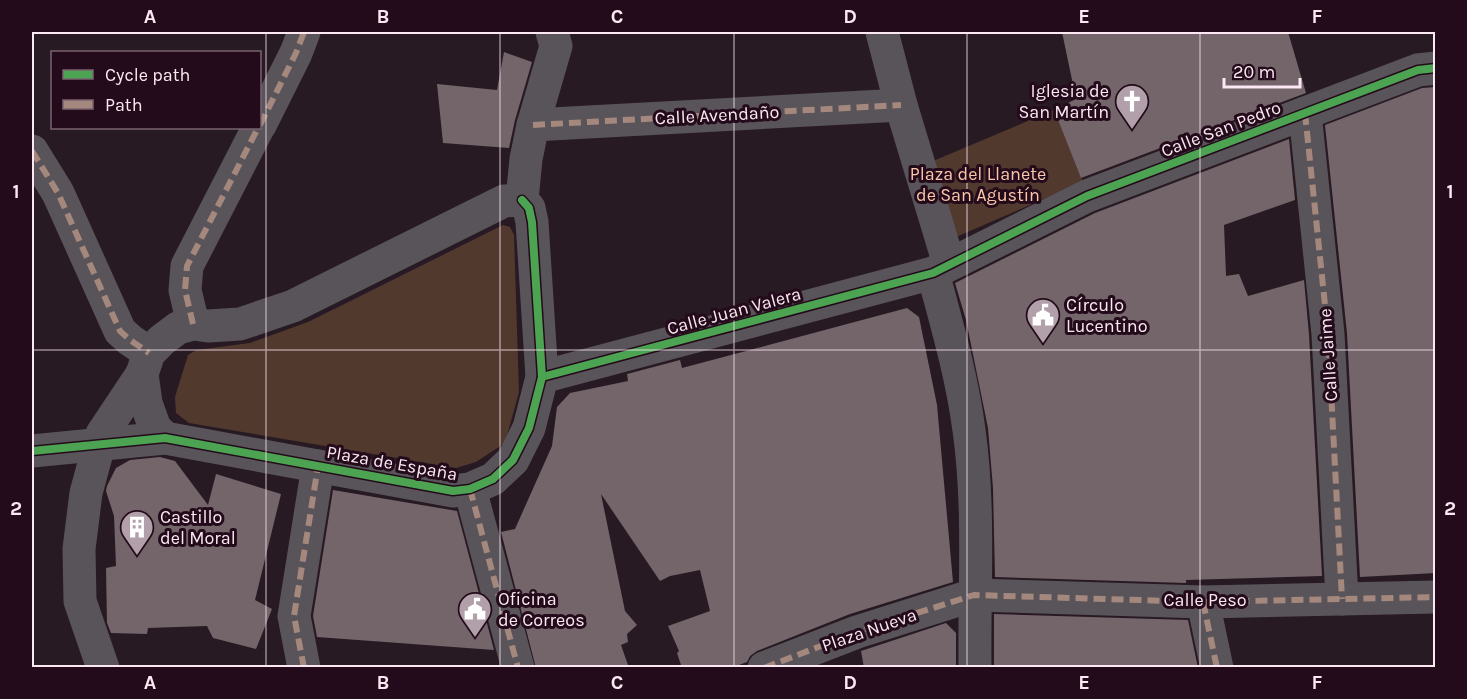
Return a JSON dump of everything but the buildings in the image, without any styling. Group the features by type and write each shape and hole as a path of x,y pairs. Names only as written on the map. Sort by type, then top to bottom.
{"street":[{"path":"261,122 296,53 304,32"},
{"path":"882,32 917,157 941,269 969,430 977,519 974,595 975,668"},
{"path":"104,668 80,601 79,549 86,493 102,434 162,340 178,328 193,324 208,326 240,324 268,317 504,201 522,200 526,159 533,125 558,36"},
{"name":"Calle San Pedro","path":"941,269 1087,196 1418,70 1436,68"},
{"name":"Calle Avendaño","path":"533,125 901,105"},
{"name":"Calle Jaime","path":"1305,113 1328,334 1342,599"},
{"path":"193,324 186,290 187,266 257,129"},
{"path":"32,151 58,193 120,331 130,340 146,364 146,403 155,428 165,438"},
{"name":"Plaza de España","path":"32,451 165,438 453,491 470,489 494,479 513,460 529,428 542,377 532,222 528,208 522,200"},
{"name":"Calle Juan Valera","path":"542,377 941,269"},
{"path":"304,668 294,616 318,466"},
{"path":"470,489 518,668"},
{"name":"Calle Peso","path":"974,595 1203,602 1436,597"},
{"name":"Plaza Nueva","path":"764,668 857,632 974,595"},
{"path":"1203,602 1217,668"}],"green space":[{"name":"Plaza del Llanete de San Agustín","path":"1054,110 1083,182 956,237 926,164"},
{"path":"503,225 510,227 514,235 519,392 505,443 476,462 456,468 189,423 176,413 175,397 188,355 196,350 250,343 308,322"}],"marked path":[{"path":"261,123 304,32"},
{"path":"533,125 901,105"},
{"path":"1305,113 1328,334 1342,599"},
{"path":"193,324 185,290 187,266 257,129"},
{"path":"32,151 58,193 120,331 149,353"},
{"path":"304,668 294,616 318,466"},
{"path":"470,489 518,668"},
{"path":"764,668 857,632 974,595 1203,602 1436,597"},
{"path":"1203,602 1217,668"}],"cycle path":[{"path":"542,377 933,273 1087,196 1418,70 1436,68"},
{"path":"32,451 165,438 453,491 470,489 493,479 513,460 529,428 542,377 532,222 529,208 522,200"}],"place":[{"name":"Iglesia de San Martín","path":"1132,130"},
{"name":"Círculo Lucentino","path":"1043,344"},
{"name":"Castillo del Moral","path":"137,556"},
{"name":"Oficina de Correos","path":"475,638"}]}
